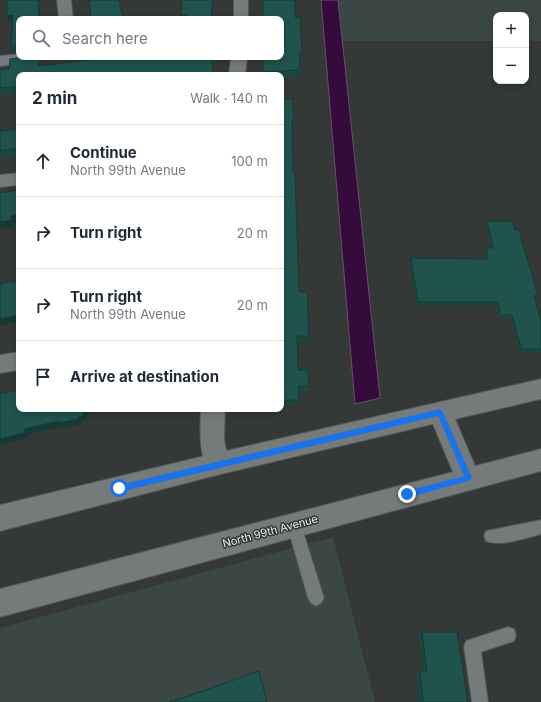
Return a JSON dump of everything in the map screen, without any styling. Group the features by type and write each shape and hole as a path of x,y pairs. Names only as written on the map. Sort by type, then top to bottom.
{"main road":[{"path":"64,0 66,16"},
{"path":"240,16 241,0"},
{"path":"0,61 16,59"},
{"path":"237,72 239,60"},
{"path":"0,181 16,179"},
{"path":"0,364 16,361"},
{"path":"0,518 217,464 541,389"},
{"path":"213,412 212,439 217,464"},
{"path":"440,412 468,478"},
{"name":"North 99th Avenue","path":"0,603 468,478 541,460"}],"lane":[{"path":"294,524 316,598"},
{"path":"491,536 517,533 541,527"},
{"path":"480,702 472,647 508,635"}],"shaded area":[{"path":"321,0 338,0 380,398 355,404"},
{"path":"338,0 541,0 541,41 529,41 529,12 493,12 493,41 342,41"},
{"path":"333,537 375,702 0,702 0,628"}],"building":[{"path":"7,0 38,0 39,16 16,16 16,46 11,46 13,15 7,16"},
{"path":"89,0 119,0 122,16 91,16"},
{"path":"182,0 213,0 211,16 181,15"},
{"path":"263,0 295,0 295,17 300,17 302,54 299,54 300,70 263,72 263,60 284,60 284,16 263,16"},
{"path":"10,59 39,60 39,66 87,60 212,60 213,72 16,72 16,86 0,88 0,70 9,69"},
{"path":"284,99 292,99 294,119 292,119 293,172 295,172 299,292 307,292 309,336 297,336 298,370 308,370 309,386 299,386 299,400 284,400"},
{"path":"16,129 16,148 0,151 0,131"},
{"path":"16,190 16,215 11,216 11,220 0,222 0,193"},
{"path":"487,221 513,221 515,230 519,230 538,296 534,296 541,321 541,349 521,349 512,315 501,315 498,302 418,302 411,258 488,259 486,248 493,248"},
{"path":"16,281 16,316 0,319 0,284"},
{"path":"16,391 16,412 83,412 84,416 78,417 79,419 59,423 59,421 24,429 24,433 0,439 0,394"},
{"path":"422,632 457,632 468,702 423,702 420,672 427,672"},
{"path":"259,671 267,702 169,702 183,698"}],"route":[{"path":"119,488 440,412 468,478 407,494"}]}
